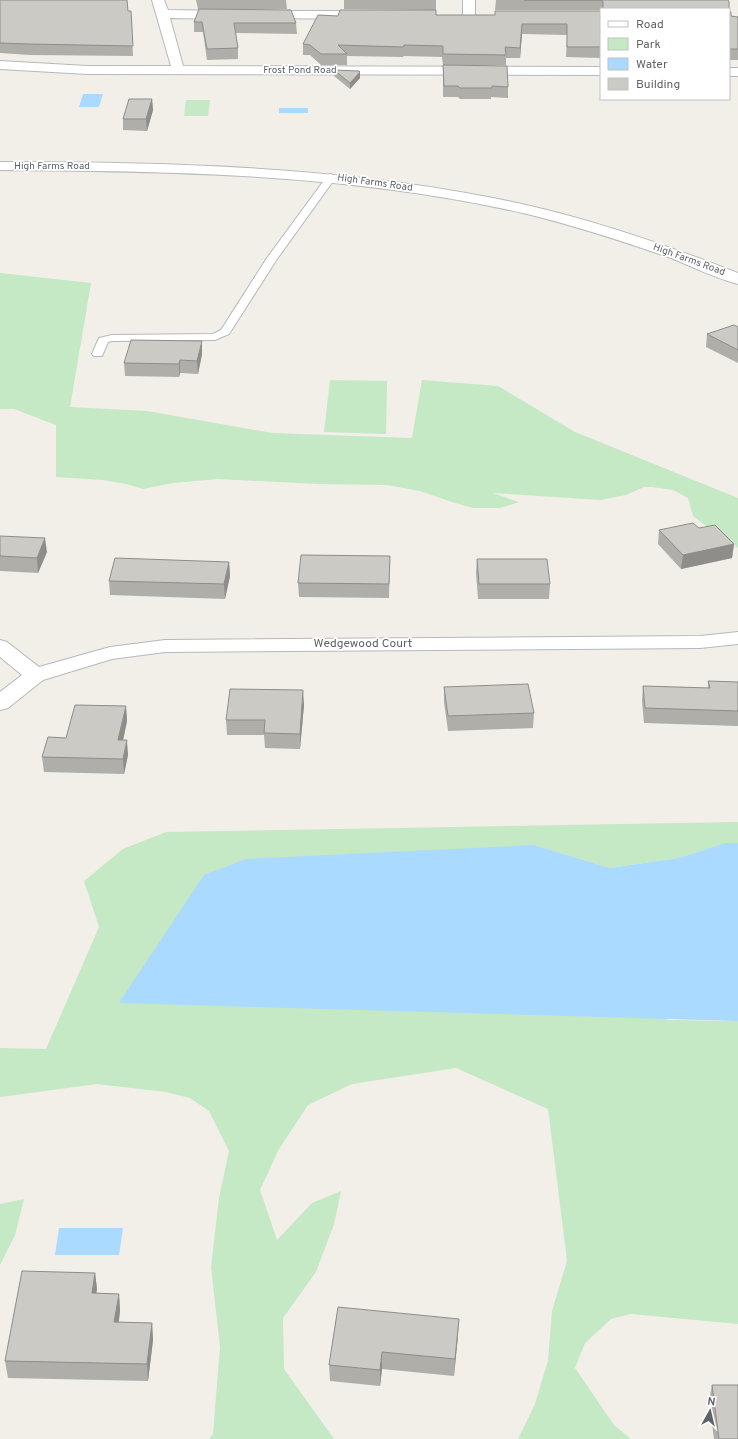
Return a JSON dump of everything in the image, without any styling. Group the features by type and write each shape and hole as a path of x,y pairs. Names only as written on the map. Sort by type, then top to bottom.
{"street":[{"path":"158,0 178,70"},
{"path":"315,0 317,15"},
{"path":"454,16 473,16 469,0"},
{"path":"163,14 378,15"},
{"name":"Frost Pond Road","path":"0,65 87,70 600,72"},
{"name":"High Farms Road","path":"0,166 147,167 251,172 331,177 431,191 534,212 651,246 738,279"},
{"name":"Wedgewood Court","path":"0,703 34,675 110,653 165,646 700,642 738,638"},
{"path":"0,646 34,675"}],"lane":[{"path":"98,354 103,340 112,338 215,337 225,332 272,258 331,177"}],"green space":[{"path":"186,100 210,100 208,116 184,116"},
{"path":"0,273 91,283 70,407 147,411 272,433 412,438 422,380 498,386 575,432 738,498 738,548 693,516 688,498 673,490 652,487 644,487 626,495 600,500 493,493 519,502 500,508 473,508 420,491 387,485 318,484 218,479 173,483 143,489 103,480 56,477 56,425 14,409 0,409"},
{"path":"330,380 387,381 386,434 324,432"},
{"path":"738,822 738,843 725,843 679,858 610,868 534,845 668,1020 738,1021 738,1324 631,1314 611,1319 585,1343 575,1368 614,1425 631,1439 518,1439 535,1404 548,1360 552,1311 567,1261 548,1109 456,1068 352,1084 308,1105 279,1149 260,1190 277,1240 312,1203 341,1191 334,1224 316,1272 283,1318 284,1369 334,1439 209,1439 213,1434 220,1347 211,1267 219,1198 229,1151 209,1111 190,1098 166,1092 97,1084 0,1097 0,1048 46,1049 99,927 84,881 123,849 166,832"},
{"path":"24,1199 15,1235 0,1265 0,1204"}],"water":[{"path":"83,94 103,94 99,107 79,107"},
{"path":"279,108 308,108 308,113 279,113"},
{"path":"725,843 738,843 738,1021 119,1003 204,875 246,859 534,845 610,868 679,858"},
{"path":"59,1228 123,1228 119,1255 55,1255"}],"building":[{"path":"0,0 127,0 128,11 131,11 133,46 0,43"},
{"path":"602,0 728,0 729,8 603,8"},
{"path":"199,9 291,10 296,23 234,23 238,48 207,49 202,22 194,22"},
{"path":"340,10 436,10 436,15 495,15 495,11 600,11 600,47 567,47 567,24 522,24 520,48 505,47 506,55 443,54 443,46 404,45 403,47 338,45 347,54 321,54 310,45 303,44 318,15 338,16"},
{"path":"730,12 731,16 738,17 738,49 730,49"},
{"path":"443,65 507,66 508,87 492,86 492,88 460,88 458,86 444,86"},
{"path":"334,70 359,71 360,72 350,83"},
{"path":"129,99 152,99 146,119 123,119"},
{"path":"734,325 738,327 738,350 707,334"},
{"path":"131,340 202,341 197,361 180,360 179,364 124,363"},
{"path":"693,523 699,528 715,525 734,544 683,555 659,530"},
{"path":"0,536 45,538 37,558 0,556"},
{"path":"301,555 390,556 389,584 298,583"},
{"path":"115,558 229,562 224,584 109,581"},
{"path":"477,559 547,559 550,584 479,584"},
{"path":"708,681 738,682 738,711 645,708 643,686 710,688"},
{"path":"528,684 534,713 448,716 444,687"},
{"path":"230,689 303,690 300,734 264,733 265,720 226,720"},
{"path":"75,705 126,706 118,740 127,740 123,759 42,757 48,737 66,738"},
{"path":"22,1271 95,1273 92,1293 119,1294 114,1322 152,1323 147,1364 5,1361"},
{"path":"338,1307 459,1319 455,1359 382,1352 380,1370 329,1365"},
{"path":"712,1385 738,1385 738,1439 719,1439"}]}
